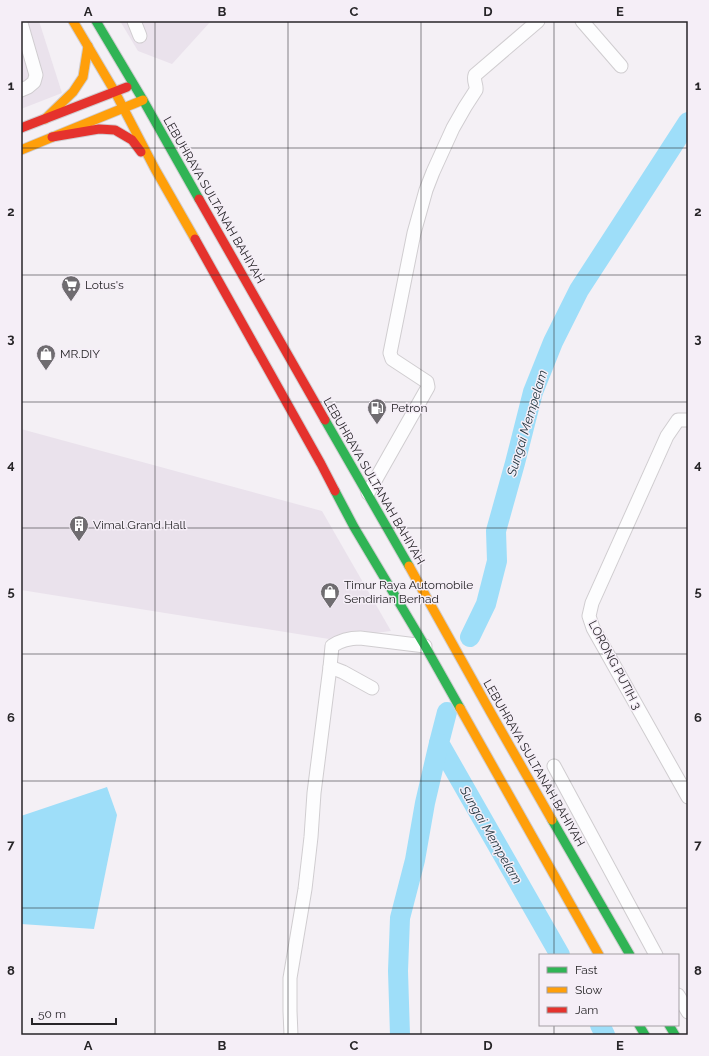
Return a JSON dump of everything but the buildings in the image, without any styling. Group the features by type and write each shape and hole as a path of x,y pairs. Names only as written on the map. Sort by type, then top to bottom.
{"main road":[{"path":"73,21 115,92 155,169 321,464 354,527 425,646 595,941 599,954"},
{"name":"LEBUHRAYA SULTANAH BAHIYAH","path":"96,21 143,100 368,493 613,932 629,954"},
{"path":"45,119 73,92 83,77 88,46"},
{"path":"21,128 133,84"},
{"path":"21,150 143,100"},
{"path":"52,136 99,129 115,130 132,140 155,169"},
{"path":"640,1026 645,1035"},
{"path":"670,1026 675,1035"}],"street":[{"path":"134,21 140,36"},
{"path":"368,493 428,387 428,382 392,359 390,353 414,233 426,190 453,128 464,107 476,90 475,75 538,21"},
{"path":"582,21 620,66"},
{"path":"21,23 36,75 34,82 21,90"},
{"name":"LORONG PUTIH 3","path":"683,420 667,436 592,603 589,616 593,628 688,797"},
{"path":"292,1035 290,978 305,889 314,792 332,646 337,642 350,638 360,638 425,646"},
{"path":"330,667 343,672 372,688"},
{"path":"554,766 655,954"},
{"path":"679,996 687,1008"}],"shaded area":[{"path":"21,21 39,21 62,93 21,109"},
{"path":"120,21 211,21 172,64 138,51"},
{"path":"21,429 322,511 391,631 329,639 21,590"}],"water":[{"path":"107,787 117,815 94,929 21,924 21,816"}],"waterway":[{"name":"Sungai Mempelam","path":"470,637 486,604 497,561 496,531 533,392 553,342 579,290 688,122"},
{"name":"Sungai Mempelam","path":"447,712 439,743 559,954"},
{"path":"400,1035 398,971 400,918 415,860 425,803 439,743"},
{"name":"Sungai Mempelam","path":"600,1026 605,1035"}],"traffic: fast":[{"path":"96,21 199,199"},
{"path":"325,420 409,566"},
{"path":"335,491 354,527 460,708"},
{"path":"552,820 629,954"},
{"path":"640,1026 645,1035"},
{"path":"670,1026 675,1035"}],"traffic: slow":[{"path":"73,21 115,92 155,169 195,239"},
{"path":"45,119 73,92 83,77 88,46"},
{"path":"21,150 143,100"},
{"path":"409,566 552,820"},
{"path":"460,708 598,954"}],"traffic: jam":[{"path":"21,128 127,87"},
{"path":"52,137 99,129 115,130 132,140 141,152"},
{"path":"199,199 325,420"},
{"path":"195,239 335,491"}],"place":[{"name":"Lotus's","path":"71,302"},
{"name":"MR.DIY","path":"46,371"},
{"name":"Petron","path":"377,425"},
{"name":"Vimal Grand Hall","path":"79,542"},
{"name":"Timur Raya Automobile Sendirian Berhad","path":"330,609"}]}
